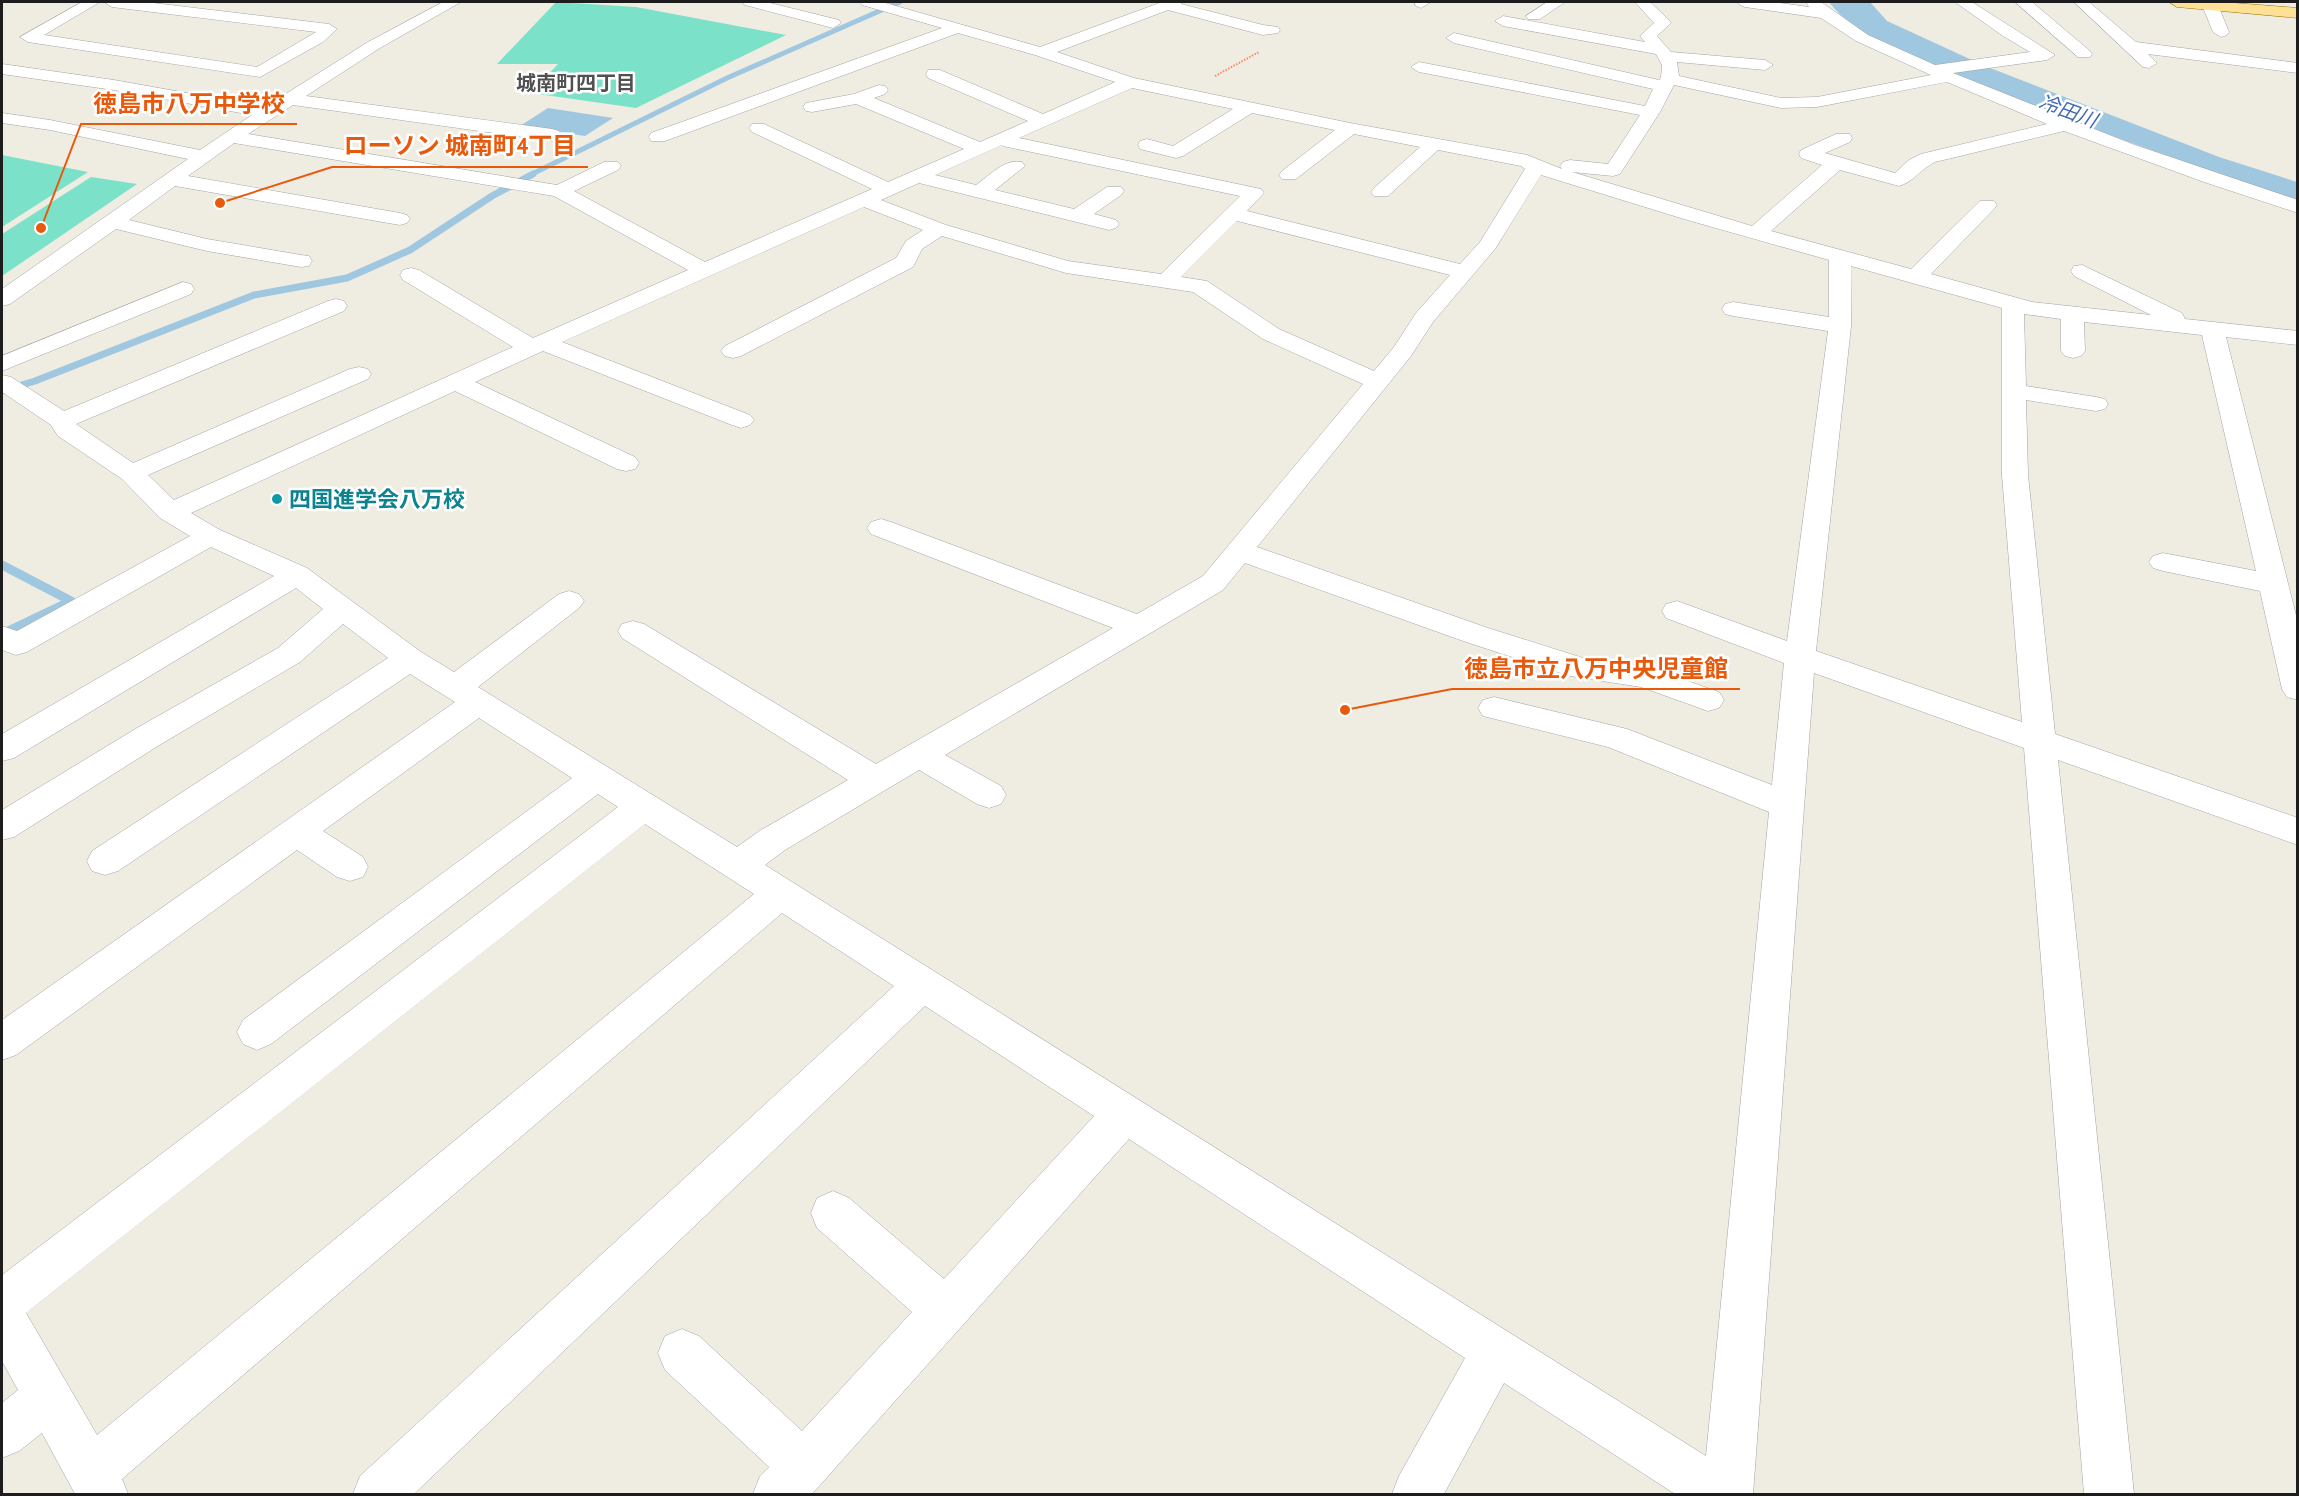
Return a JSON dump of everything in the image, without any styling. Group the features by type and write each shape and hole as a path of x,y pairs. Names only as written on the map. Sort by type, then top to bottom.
{"main road":[{"path":"2177,2 2298,13"}],"street":[{"path":"92,2 28,37 260,72 317,39 329,29 225,14 112,2"},
{"path":"750,2 826,27 872,9 926,4"},
{"path":"1534,16 1557,2"},
{"path":"1531,164 1613,170 1667,83 1670,65 1664,53 1648,36 1663,23 1641,2"},
{"path":"1745,2 1820,8 1850,32 2064,125 2131,151 2298,207"},
{"path":"1454,38 1667,83 1781,103 1817,102 1981,64 2047,55 2000,28 1963,2"},
{"path":"2024,2 2084,54"},
{"path":"2082,2 2134,47 2157,71 2167,72"},
{"path":"414,3 449,4"},
{"path":"1041,52 1171,3 1263,30 1272,30"},
{"path":"2199,3 2221,32"},
{"path":"2,299 230,137 374,45 449,4"},
{"path":"872,9 1041,52 1130,82 1531,164 1756,233 2031,309 2298,338"},
{"path":"196,32 225,14"},
{"path":"1503,21 1664,53 1765,65"},
{"path":"658,136 955,29"},
{"path":"317,39 374,45"},
{"path":"157,55 177,44"},
{"path":"2134,47 2298,68"},
{"path":"1419,67 1651,112"},
{"path":"2,69 114,85 268,112"},
{"path":"934,74 1041,120"},
{"path":"170,512 537,345 1130,82"},
{"path":"87,102 114,85"},
{"path":"812,107 858,98 888,86"},
{"path":"858,98 981,149"},
{"path":"289,99 552,135"},
{"path":"1147,145 1176,152 1250,106"},
{"path":"32,136 68,114"},
{"path":"2,118 50,125 202,156"},
{"path":"1843,138 1808,154 1899,180 1916,164 1928,158 2064,125"},
{"path":"758,128 889,190"},
{"path":"1289,176 1350,128"},
{"path":"230,137 559,191 705,271"},
{"path":"1003,140 1254,193 1172,274"},
{"path":"1382,192 1434,144"},
{"path":"1756,233 1836,163"},
{"path":"738,866 773,840 1213,583 1403,351 1424,318 1488,244 1531,164"},
{"path":"559,191 611,166"},
{"path":"979,192 1015,166"},
{"path":"918,177 1109,224"},
{"path":"169,179 400,219"},
{"path":"2245,190 2243,197 2298,222"},
{"path":"1078,216 1114,191"},
{"path":"865,201 939,230 1066,267 1199,286 1271,334 1377,381"},
{"path":"1916,278 1987,205"},
{"path":"1234,214 1465,272"},
{"path":"113,222 207,245 301,261"},
{"path":"733,351 905,262 913,245 939,230"},
{"path":"1728,1494 1800,657 1840,326 1840,256"},
{"path":"2082,272 2202,328 2273,584 2298,689"},
{"path":"411,275 537,345 741,420"},
{"path":"2,364 183,289"},
{"path":"2013,304 2015,475 2109,1494"},
{"path":"62,421 336,306"},
{"path":"1733,309 1840,326"},
{"path":"2072,314 2073,351"},
{"path":"131,473 359,374"},
{"path":"2,382 62,421 67,431 131,473 170,512 210,536 297,575 410,659 781,893 1720,1494"},
{"path":"455,382 626,464"},
{"path":"2014,391 2096,404"},
{"path":"881,528 1138,626"},
{"path":"6,645 210,536"},
{"path":"1240,550 1477,634 1581,668 1646,676 1708,700"},
{"path":"2163,562 2273,584"},
{"path":"2,749 297,575"},
{"path":"2,1042 296,832 466,695 569,601"},
{"path":"2,827 149,736 289,655 342,609"},
{"path":"1677,611 1800,657 2298,832"},
{"path":"633,631 875,780"},
{"path":"105,861 410,659"},
{"path":"1494,708 1615,737 1787,805"},
{"path":"920,755 989,795"},
{"path":"256,1032 597,777"},
{"path":"2,1303 644,806"},
{"path":"296,832 350,867"},
{"path":"2,1316 97,1484 781,893"},
{"path":"378,1494 923,984"},
{"path":"682,1353 791,1480 1124,1114"},
{"path":"833,1213 945,1310"},
{"path":"1417,1494 1495,1351"},
{"path":"2,1434 48,1397"}],"path":[{"path":"1186,92 1267,48"}],"green space":[{"path":"556,2 636,7 786,35 636,108 531,93 558,64 497,64"},
{"path":"2,155 88,172 2,227"},
{"path":"91,177 137,184 2,276 2,234"}],"water":[{"name":"冷田川","path":"1829,2 1870,2 1887,21 1985,66 2219,157 2297,182 2297,200 2087,126 1909,55 1857,28"},
{"path":"548,108 613,118 585,136 520,126"}],"waterway":[{"path":"530,175 727,78 900,2"},
{"path":"2,391 35,381 254,295 347,278 410,250 492,196 533,174"},
{"path":"2,565 71,601 2,634"}],"place":[{"name":"ローソン 城南町4丁目","path":"220,203"},
{"name":"徳島市八万中学校","path":"41,228"},
{"name":"四国進学会八万校","path":"277,499"},
{"name":"徳島市立八万中央児童館","path":"1345,710"}],"district":[{"name":"城南町四丁目","path":"576,83"}]}
